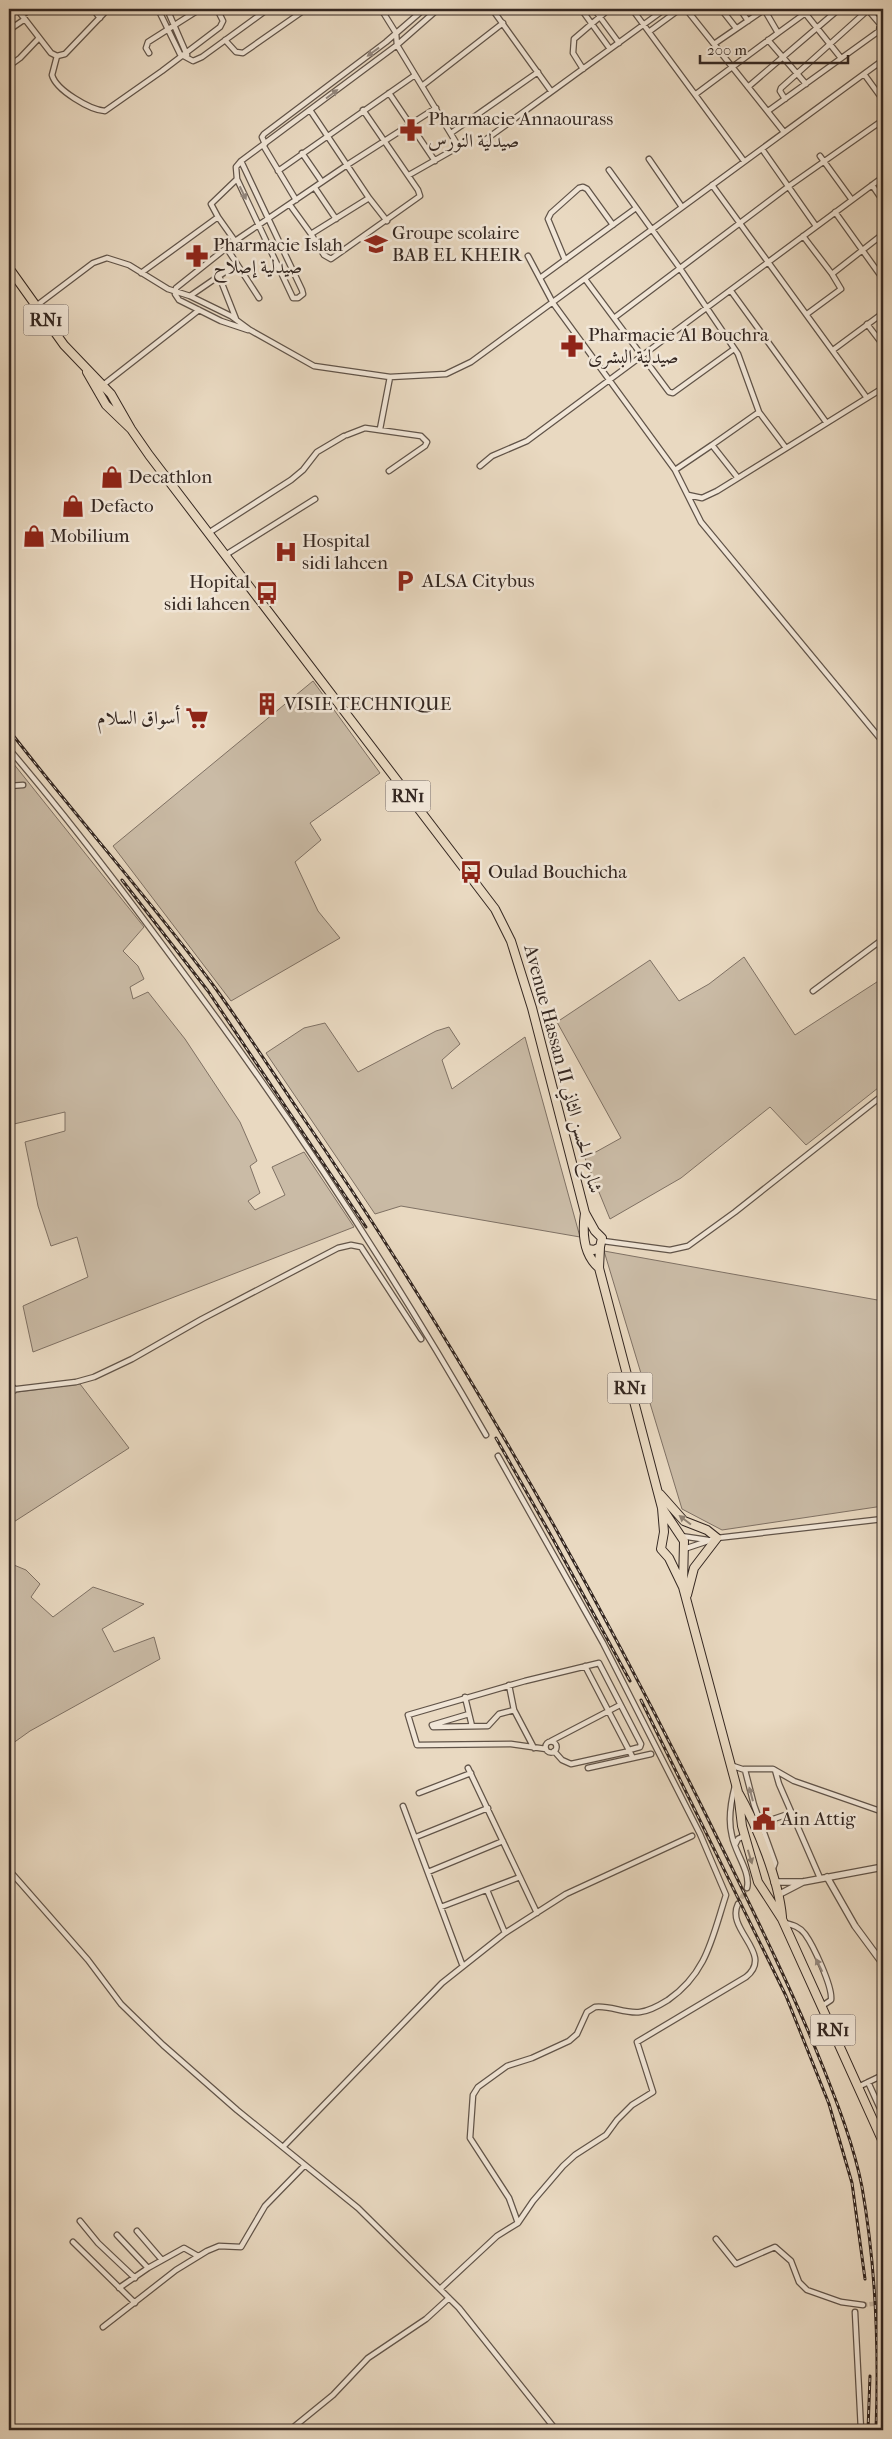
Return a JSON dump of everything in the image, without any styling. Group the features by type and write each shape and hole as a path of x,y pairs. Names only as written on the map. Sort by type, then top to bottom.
{"main road":[{"name":"RN1","path":"9,268 64,344 86,370 103,385 116,404"},
{"name":"RN1","path":"86,370 108,408"},
{"path":"96,390 98,386 103,385"},
{"path":"108,408 114,407 116,404"},
{"name":"Avenue Hassan II شارع الحسن الثاني","path":"116,404 131,429 179,495 227,554 475,881 500,918 514,950 532,1008 585,1213 585,1234"},
{"name":"Avenue Hassan II شارع الحسن الثاني","path":"108,408 131,429"},
{"name":"Avenue Hassan II شارع الحسن الثاني","path":"585,1213 595,1231"},
{"path":"595,1231 602,1236 601,1244 594,1250 588,1249 584,1242 585,1234 595,1231"},
{"name":"RN1","path":"601,1244 599,1268 662,1508 663,1538"},
{"name":"RN1","path":"588,1249 592,1260 599,1268"},
{"path":"658,1492 681,1519 692,1526 710,1532 717,1538 694,1568 686,1599"},
{"name":"RN1","path":"662,1508 680,1535"},
{"path":"670,1533 680,1535 684,1541 683,1551 676,1557 667,1556 661,1546 663,1538 670,1533"},
{"name":"RN1","path":"683,1551 683,1587"},
{"name":"RN1","path":"667,1556 683,1587 736,1783 743,1833 761,1888 783,1921 883,2142"},
{"name":"RN1","path":"738,1792 759,1825 770,1871 778,1894 783,1921"},
{"path":"743,1833 748,1824 759,1825"},
{"path":"761,1888 768,1891 774,1883"}],"street":[{"path":"17,9 51,53 57,56 65,54 108,9"},
{"path":"9,30 31,9"},
{"path":"93,9 100,18"},
{"path":"158,9 182,56 191,61 197,60 268,9"},
{"path":"167,9 187,52 187,59"},
{"path":"149,53 146,48 147,44 168,28 200,9"},
{"path":"57,56 52,75 57,86 90,106 105,111 222,25 223,18 217,9"},
{"path":"225,40 236,52 241,54 304,9"},
{"path":"381,9 396,33 397,45 451,133 456,147 409,176"},
{"path":"296,200 264,145 262,135 396,33 424,9"},
{"path":"241,161 302,290 303,294 301,297 293,298 237,179 235,170 241,161 397,45 438,9"},
{"path":"492,9 551,91"},
{"path":"581,9 610,49"},
{"path":"594,9 618,42"},
{"path":"582,69 573,53 573,42 577,34 609,9"},
{"path":"632,9 744,161"},
{"path":"481,143 665,9"},
{"path":"650,31 680,9"},
{"path":"686,9 784,132"},
{"path":"721,9 736,28"},
{"path":"740,9 748,21"},
{"path":"714,44 765,9 778,33"},
{"path":"696,94 731,66 811,9"},
{"path":"748,87 839,9"},
{"path":"768,111 785,99 806,84 880,29 880,24 868,9 780,89 785,99"},
{"path":"805,13 841,58"},
{"path":"422,86 503,23"},
{"path":"9,66 20,58 39,38"},
{"path":"768,40 806,84"},
{"path":"36,306 87,267 102,259 117,260 175,291 190,296 236,319 250,330 314,366 390,377 427,377 453,372 471,362 553,303 883,60"},
{"path":"451,133 538,72"},
{"path":"278,171 415,74"},
{"path":"864,74 883,100"},
{"path":"389,92 434,161"},
{"path":"175,291 181,282 226,247 347,165 436,108"},
{"path":"310,110 369,198 387,220"},
{"path":"290,204 326,257 331,259 420,196 409,176 363,110"},
{"path":"288,116 293,123"},
{"path":"614,318 679,267 740,225 789,186 883,120"},
{"path":"762,148 816,226"},
{"path":"302,153 322,182"},
{"path":"820,156 852,200"},
{"path":"649,159 682,207"},
{"path":"609,170 679,267 742,361 759,412 786,448"},
{"path":"480,466 492,456 527,442 883,177"},
{"path":"235,241 211,204 237,179"},
{"path":"872,185 883,201"},
{"path":"712,186 807,314 866,398"},
{"path":"315,188 336,219"},
{"path":"565,260 548,219 551,213 579,188 587,189 613,225"},
{"path":"311,234 369,198"},
{"path":"540,278 636,208"},
{"path":"836,212 883,279"},
{"path":"141,272 218,217"},
{"path":"832,274 883,234"},
{"path":"803,236 841,288 807,314"},
{"path":"226,247 260,298"},
{"path":"528,256 553,303 674,470 688,495 694,512 707,530 883,742"},
{"path":"190,296 237,264"},
{"path":"219,276 236,319"},
{"path":"585,279 641,356 671,393 734,349"},
{"path":"175,291 179,300 229,324 250,330"},
{"path":"731,291 826,422"},
{"path":"103,385 199,310"},
{"path":"833,350 883,313"},
{"path":"867,324 881,338 883,345"},
{"path":"380,430 390,377"},
{"path":"688,495 702,498 738,478 883,388"},
{"path":"674,470 759,412"},
{"path":"210,532 291,480 303,470 317,452 363,428 421,436 427,442 425,446 389,471"},
{"path":"712,444 738,478"},
{"path":"227,554 316,499"},
{"path":"9,749 133,904 268,1089 395,1284 486,1436"},
{"path":"9,786 23,784"},
{"path":"813,991 883,939"},
{"path":"601,1244 670,1250 688,1246 735,1212 883,1095"},
{"path":"9,1390 80,1382 94,1377 132,1359 202,1319 323,1256 351,1245 361,1248 421,1339"},
{"path":"9,1382 15,1390"},
{"path":"498,1456 603,1643 700,1834 726,1895 702,1966 692,1980 677,1993 653,2009 642,2012 595,2006 587,2012 577,2034 569,2041 532,2058 507,2066 475,2090 472,2099 470,2138 509,2198 518,2223"},
{"path":"683,1551 717,1538 883,1519"},
{"path":"680,1535 708,1540"},
{"path":"600,1663 641,1744 640,1747 571,1764 562,1760 554,1751 550,1752 511,1744 417,1745 408,1715 509,1685 600,1663"},
{"path":"586,1666 633,1758"},
{"path":"509,1685 514,1710 534,1748"},
{"path":"465,1697 472,1726"},
{"path":"546,1750 546,1744 620,1705"},
{"path":"469,1714 432,1725 433,1727 488,1726 499,1714 514,1710"},
{"path":"551,1741 556,1746 554,1751"},
{"path":"588,1768 651,1754"},
{"path":"730,1765 744,1769 767,1767 794,1781 883,1812"},
{"path":"744,1769 759,1825 791,1813"},
{"path":"420,1794 470,1770 537,1913"},
{"path":"775,1770 791,1813 820,1878"},
{"path":"736,1783 731,1828 748,1880 747,1888"},
{"path":"403,1806 462,1964"},
{"path":"416,1837 488,1808"},
{"path":"735,1845 743,1833"},
{"path":"283,2147 442,1982 462,1964 505,1933 574,1890 692,1836"},
{"path":"428,1872 504,1841"},
{"path":"774,1883 803,1882 883,1867"},
{"path":"9,1870 88,1960 121,2004 177,2058 304,2166 358,2208 449,2298 524,2388 556,2430"},
{"path":"441,1907 520,1877"},
{"path":"827,1877 855,1926 883,1964"},
{"path":"778,1894 803,1882"},
{"path":"487,1890 505,1933"},
{"path":"440,2289 497,2236 518,2223 533,2201 563,2166 575,2155 606,2136 617,2120 632,2105 653,2092 637,2042 742,1979 754,1969 756,1957 736,1916 738,1904"},
{"path":"783,1921 794,1925 805,1935 830,1987 831,2000 822,2006"},
{"path":"858,2086 883,2075"},
{"path":"868,2082 883,2115"},
{"path":"103,2327 176,2270 198,2256 219,2246 241,2247 265,2206 304,2166"},
{"path":"80,2221 98,2243 135,2278"},
{"path":"136,2231 162,2260"},
{"path":"117,2236 148,2268"},
{"path":"716,2239 736,2264 775,2247 788,2257 800,2284 807,2290 841,2302 863,2305"},
{"path":"73,2242 135,2303"},
{"path":"120,2288 148,2268 184,2248 198,2256"},
{"path":"290,2430 333,2395 368,2358 426,2319 449,2298"},
{"path":"855,2312 861,2430"},
{"path":"882,2430 883,2394"}],"shaded area":[{"path":"313,681 380,773 310,823 321,840 295,862 318,911 340,938 231,1001 113,846"},
{"path":"9,758 144,927 123,951 138,966 144,979 130,987 133,999 148,992 185,1039 240,1122 257,1161 250,1166 260,1193 248,1201 255,1210 285,1195 272,1167 304,1152 354,1227 33,1352 23,1306 88,1277 77,1237 51,1246 38,1206 25,1142 65,1131 65,1112 14,1124 13,1152 9,1154"},
{"path":"744,957 795,1035 883,978 883,1084 806,1145 770,1107 681,1178 610,1219 585,1158 621,1138 557,1022 650,960 679,1001 709,984"},
{"path":"325,1023 358,1072 436,1031 449,1027 460,1044 442,1060 452,1089 525,1037 580,1237 401,1206 375,1214 266,1053 304,1028"},
{"path":"604,1251 883,1301 883,1506 722,1530 682,1509"},
{"path":"80,1384 129,1448 9,1525 9,1393"},
{"path":"9,1563 26,1570 40,1584 31,1597 53,1617 93,1587 144,1604 102,1629 114,1652 154,1637 160,1659 30,1731 9,1746"}],"tunnel":[{"path":"738,1904 747,1888"},
{"path":"863,2305 881,2303"}],"railway":[{"path":"9,730 216,989 355,1195 410,1282 515,1457 566,1547 662,1727 782,1973 823,2067 850,2141 862,2187 871,2247 877,2339 876,2430"},
{"path":"122,880 208,991 366,1227"},
{"path":"496,1438 630,1681"},
{"path":"641,1700 786,1996 829,2104 852,2183 865,2279"},
{"path":"868,2430 870,2376"}],"place":[{"name":"Pharmacie Annaourass صيدلية النورس","path":"411,130"},
{"name":"Groupe scolaire BAB EL KHEIR","path":"376,244"},
{"name":"Pharmacie Islah صيدلية إصلاح","path":"197,256"},
{"name":"Pharmacie Al Bouchra صيدلية البشرى","path":"572,346"},
{"name":"Decathlon","path":"112,477"},
{"name":"Defacto","path":"73,506"},
{"name":"Mobilium","path":"34,536"},
{"name":"Hospital sidi lahcen","path":"286,552"},
{"name":"ALSA Citybus","path":"405,581"},
{"name":"Hopital sidi lahcen","path":"267,593"},
{"name":"VISIE TECHNIQUE","path":"267,704"},
{"name":"أسواق السلام","path":"197,718"},
{"name":"Oulad Bouchicha","path":"471,872"},
{"name":"Ain Attig","path":"764,1819"}]}
